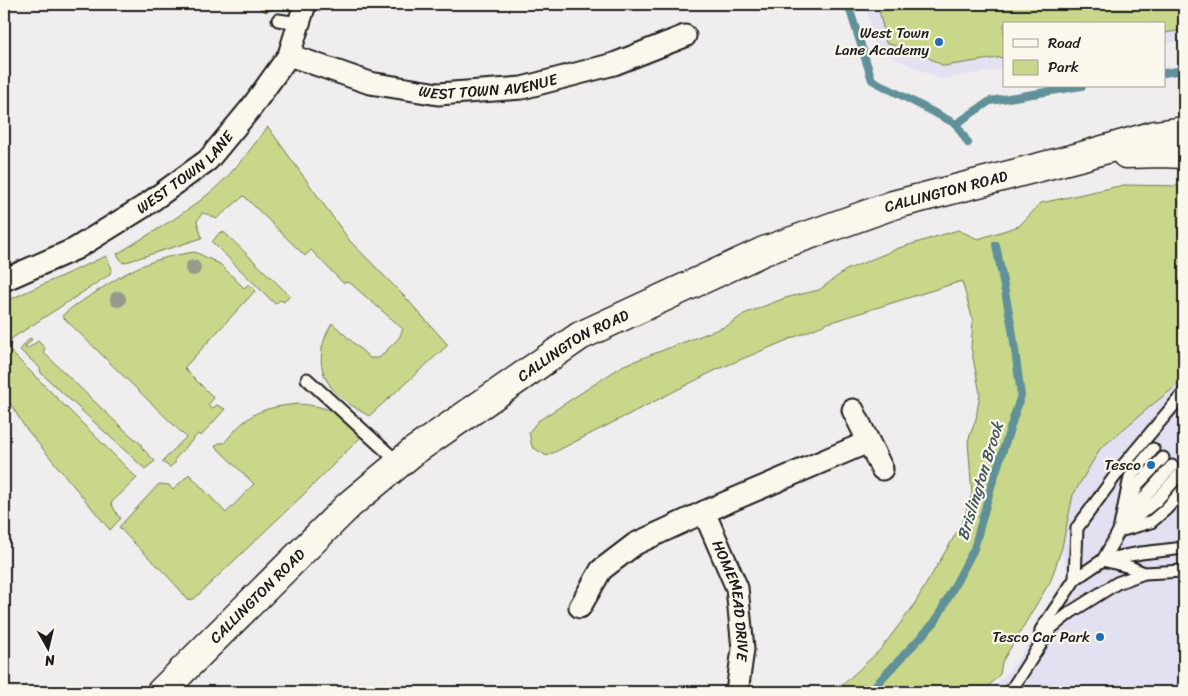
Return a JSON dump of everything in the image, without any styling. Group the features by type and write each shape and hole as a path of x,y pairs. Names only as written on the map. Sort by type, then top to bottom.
{"main road":[{"name":"CALLINGTON ROAD","path":"161,692 349,505 414,451 580,336 764,251 893,205 1079,157 1155,134 1184,131"},
{"name":"CALLINGTON ROAD","path":"1079,157 1161,153 1184,154"}],"street":[{"name":"WEST TOWN LANE","path":"4,280 75,249 143,207 208,160 252,108 289,55 303,13"},
{"name":"WEST TOWN AVENUE","path":"289,55 370,83 438,94 522,88 614,64 685,36"},
{"path":"853,410 882,469"},
{"path":"580,607 601,570 635,544 704,512 868,442"},
{"name":"HOMEMEAD DRIVE","path":"704,512 737,588 742,649 737,692"}],"lane":[{"path":"278,20 303,13"},
{"path":"307,379 399,463"},
{"path":"1075,579 1077,528 1121,468 1184,392"},
{"path":"1119,531 1156,501 1179,472 1144,441"},
{"path":"1119,531 1130,477 1153,449"},
{"path":"1103,560 1119,531 1138,484 1163,458"},
{"path":"1119,531 1151,522 1184,489"},
{"path":"1040,645 1041,630 1075,579 1103,560 1184,548"},
{"path":"1103,560 1144,573"},
{"path":"1010,692 1051,628 1071,612 1117,582 1144,573 1184,571"}],"shaded area":[{"name":"West Town Lane Academy","path":"865,4 1184,4 1184,40 1166,44 1166,22 1003,22 1003,69 940,79 876,50"},
{"path":"1184,365 1184,692 990,692 1018,660 1069,573 1057,544 1060,511 1111,424"}],"green space":[{"path":"255,4 299,4 299,9 274,9 265,12"},
{"name":"West Town Lane Academy","path":"878,4 1184,4 1184,30 1166,33 1166,22 1003,22 1003,57 944,66 925,56 886,43"},
{"path":"268,127 350,241 406,298 448,345 369,416 336,393 324,375 321,355 327,334 332,323 370,358 379,358 399,338 403,329 349,282 343,283 311,250 305,256 244,196 216,219 202,213 197,221 202,238 123,263 117,254 175,218 215,189 233,171"},
{"path":"1124,185 1184,186 1184,380 1100,449 1073,495 1062,547 1051,580 1002,662 1000,674 983,692 835,692 880,650 912,608 961,525 972,494 968,441 976,419 980,393 971,348 973,321 962,281 828,323 716,370 547,456 532,447 529,432 538,421 624,365 729,325 744,314 785,298 819,290 846,270 899,248 958,230 978,239 1019,226 1041,203"},
{"path":"220,232 225,233 290,296 284,302 280,300 275,304 212,242"},
{"path":"195,252 220,264 244,288 249,284 255,291 184,368 214,398 208,405 211,409 217,405 225,409 201,436 198,434 170,467 162,462 186,437 62,316 78,303 132,270 166,257"},
{"path":"106,256 112,269 109,275 11,339 11,343 7,348 137,478 111,503 121,518 110,530 24,426 4,393 4,302"},
{"path":"30,338 32,339 25,348 27,349 38,341 45,348 43,352 141,444 142,448 155,461 145,469 41,373 40,368 20,350"},
{"path":"298,404 334,412 361,437 194,599 188,600 119,527 159,484 169,485 173,490 189,474 226,513 254,484 215,446 219,443 224,443 241,425 256,414 264,410"}],"waterway":[{"name":"Brislington Brook","path":"848,4 872,80 956,124 968,143"},
{"name":"Brislington Brook","path":"1166,73 1184,70"},
{"name":"Brislington Brook","path":"956,124 990,101 1070,88"},
{"name":"Brislington Brook","path":"869,692 935,622 974,549 991,487 1021,395 1012,328 996,245"}],"place":[{"name":"West Town Lane Academy","path":"939,42"},
{"name":"Tesco","path":"1151,465"},
{"name":"Tesco Car Park","path":"1100,637"}]}
